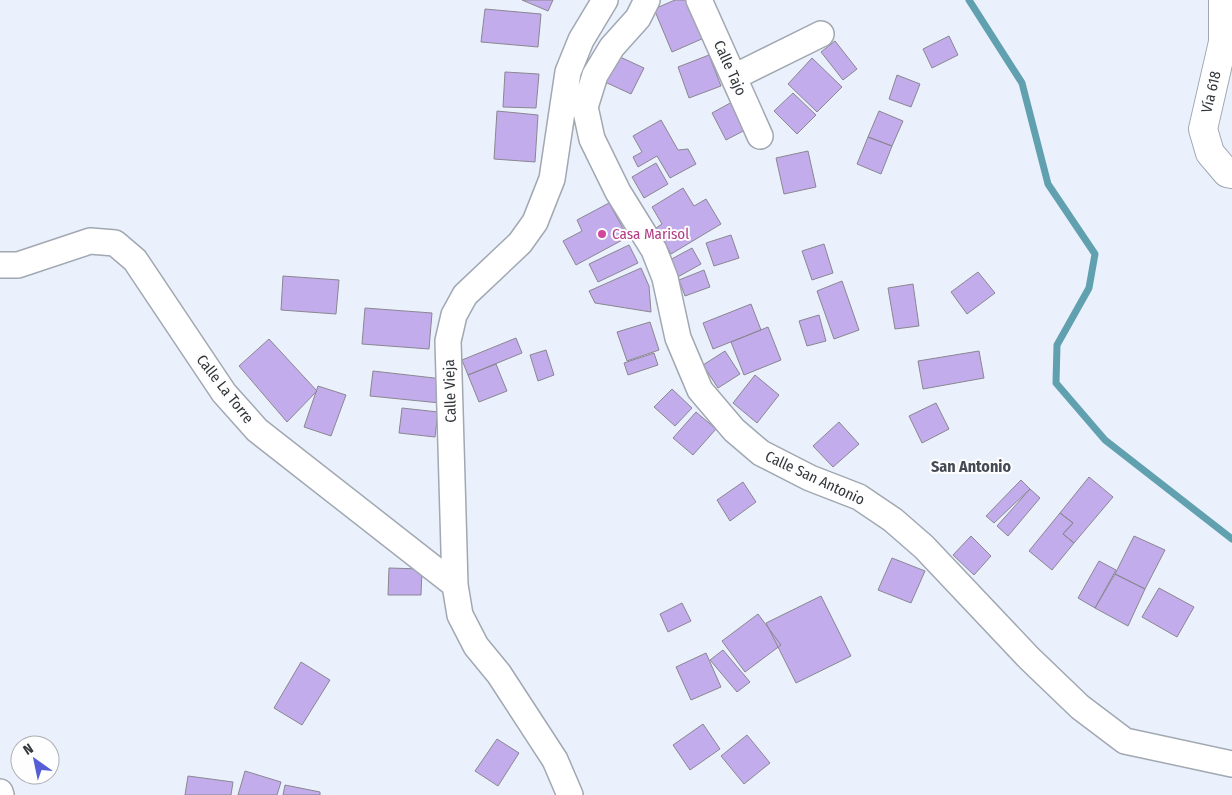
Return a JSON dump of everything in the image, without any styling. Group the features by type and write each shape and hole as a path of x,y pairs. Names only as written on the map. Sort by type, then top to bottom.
{"street":[{"name":"Calle Vieja","path":"570,795 550,752 500,674 476,646 460,615 455,585 448,341 454,314 465,295 520,244 535,222 552,179 568,72 581,40 605,0"},
{"name":"Calle San Antonio","path":"647,0 638,18 612,47 595,74 585,107 592,139 618,192 654,250 665,278 678,338 700,390 734,430 761,453 810,478 859,497 893,520 924,547 1029,658 1080,706 1125,741 1232,764"},
{"name":"Calle Tajo","path":"699,0 760,136"},
{"name":"Vía 618","path":"1224,1 1223,42 1203,129 1210,153 1227,173 1232,174"},
{"path":"734,77 821,34"},
{"name":"Calle La Torre","path":"0,266 18,265 90,242 115,243 135,260 224,393 257,430 455,585"}],"building":[{"path":"522,0 553,0 548,11"},
{"path":"675,0 688,0 704,38 672,52 654,9"},
{"path":"485,9 541,14 538,47 481,42"},
{"path":"949,36 958,55 932,68 923,49"},
{"path":"835,41 857,69 843,80 821,52"},
{"path":"709,55 721,86 689,98 678,67"},
{"path":"618,56 644,68 631,94 605,82"},
{"path":"812,58 842,87 817,112 788,84"},
{"path":"505,72 539,74 536,108 503,107"},
{"path":"897,75 920,84 911,107 889,99"},
{"path":"793,93 816,115 797,134 774,111"},
{"path":"732,102 747,129 726,140 712,113"},
{"path":"497,111 538,115 535,162 494,159"},
{"path":"879,111 903,121 892,146 868,137"},
{"path":"661,120 678,150 688,149 696,164 670,178 657,156 638,167 633,157 642,152 633,136"},
{"path":"868,137 892,146 881,174 857,164"},
{"path":"808,151 816,187 784,194 776,158"},
{"path":"656,163 668,184 644,198 632,177"},
{"path":"683,188 694,206 706,199 721,224 671,254 656,228 662,224 652,207"},
{"name":"Casa Marisol","path":"609,203 628,237 576,265 563,241 582,231 577,220"},
{"path":"731,235 739,258 714,266 706,243"},
{"path":"824,244 833,273 812,280 802,251"},
{"path":"629,245 638,263 598,282 589,264"},
{"path":"692,248 701,264 676,278 668,261"},
{"path":"641,268 649,286 651,312 595,303 589,291"},
{"path":"704,270 710,287 685,296 679,280"},
{"path":"978,272 995,293 967,314 951,292"},
{"path":"283,276 339,280 336,314 281,310"},
{"path":"842,281 859,330 834,339 817,291"},
{"path":"913,284 919,326 895,329 888,288"},
{"path":"751,304 761,330 713,349 703,323"},
{"path":"365,308 432,313 429,349 362,344"},
{"path":"819,315 826,341 807,346 799,321"},
{"path":"650,322 659,350 627,361 617,332"},
{"path":"768,327 781,360 744,375 731,342"},
{"path":"516,338 522,353 468,375 462,360"},
{"path":"269,339 317,391 287,422 239,366"},
{"path":"546,350 554,375 538,381 530,355"},
{"path":"725,351 740,374 718,388 703,365"},
{"path":"979,351 984,378 923,389 918,361"},
{"path":"654,353 658,365 628,375 624,363"},
{"path":"496,364 507,391 479,402 468,375"},
{"path":"373,371 443,379 440,403 370,396"},
{"path":"755,375 779,395 757,423 733,403"},
{"path":"318,386 346,395 331,436 304,427"},
{"path":"672,389 692,408 675,426 654,407"},
{"path":"936,403 949,429 922,443 909,416"},
{"path":"402,408 438,412 435,437 399,433"},
{"path":"696,412 716,429 693,455 673,438"},
{"path":"839,422 859,444 833,467 813,446"},
{"path":"1089,477 1113,497 1074,543 1063,534 1073,523 1060,513"},
{"path":"1021,480 1030,489 994,523 986,516"},
{"path":"743,482 756,502 730,521 717,500"},
{"path":"1030,489 1040,498 1008,536 997,526"},
{"path":"1060,513 1073,523 1063,534 1074,543 1052,570 1029,551"},
{"path":"971,536 991,556 974,575 953,555"},
{"path":"1134,536 1165,550 1145,589 1115,574"},
{"path":"892,558 925,571 911,603 878,590"},
{"path":"1099,561 1116,570 1095,608 1078,598"},
{"path":"389,568 422,569 421,595 388,595"},
{"path":"1115,574 1145,589 1128,626 1095,608"},
{"path":"1159,588 1194,607 1177,637 1142,617"},
{"path":"821,596 851,656 796,683 766,623"},
{"path":"682,603 691,621 668,632 660,614"},
{"path":"758,614 781,645 745,672 722,641"},
{"path":"723,650 750,682 737,692 710,660"},
{"path":"706,653 721,687 691,700 676,667"},
{"path":"301,662 330,680 302,725 274,708"},
{"path":"703,724 720,749 690,770 673,745"},
{"path":"747,735 770,763 744,784 721,756"},
{"path":"497,739 519,753 498,786 475,771"},
{"path":"245,771 281,782 277,795 238,795"},
{"path":"188,776 233,782 231,795 185,795"},
{"path":"285,785 320,792 320,795 283,795"}],"waterway":[{"path":"969,0 1022,83 1048,184 1095,254 1089,288 1057,345 1056,383 1105,440 1232,539"}],"place":[{"name":"Casa Marisol","path":"602,234"}],"district":[{"name":"San Antonio","path":"971,466"}]}
